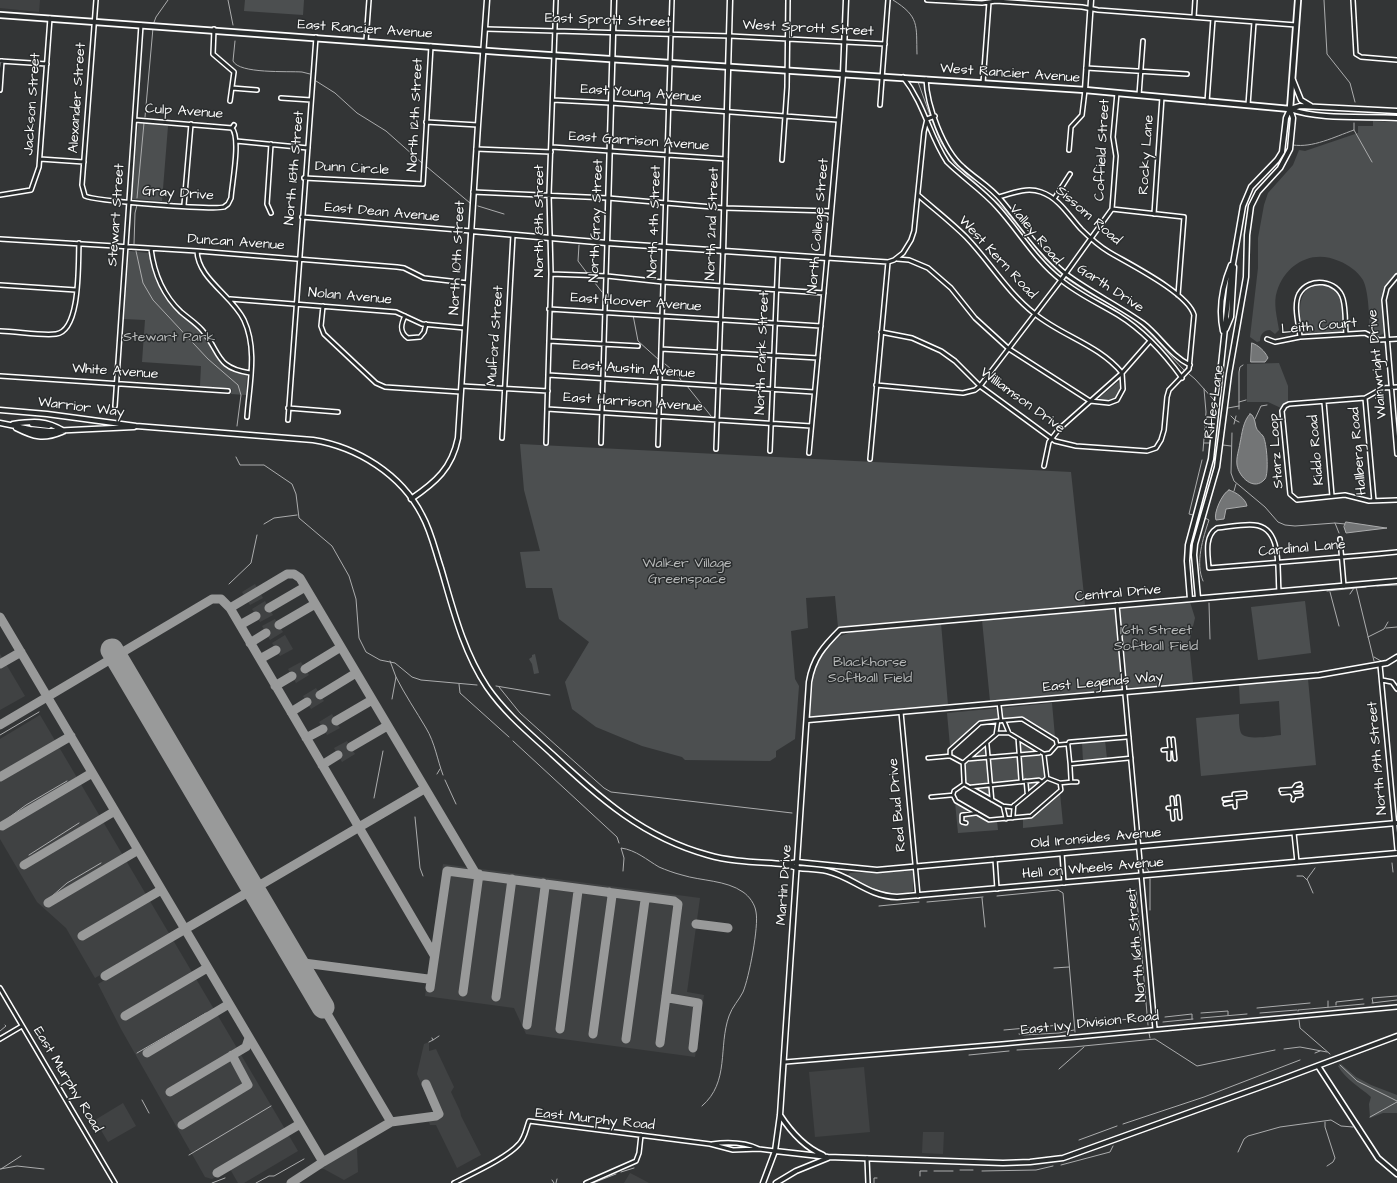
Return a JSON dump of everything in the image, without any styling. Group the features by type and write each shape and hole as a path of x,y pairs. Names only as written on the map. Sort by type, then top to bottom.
{"main road":[{"path":"1290,109 1298,0"},
{"name":"East Rancier Avenue","path":"0,14 484,50 729,66"},
{"name":"West Rancier Avenue","path":"729,66 1085,90 1290,109"}],"street":[{"name":"Alexander Street","path":"85,196 82,185 96,0"},
{"path":"366,41 369,0"},
{"name":"North 10th Street","path":"412,499 434,482 454,457 458,438 473,192 487,0"},
{"name":"North 8th Street","path":"546,443 551,274 549,194 552,152 556,0"},
{"name":"North Gray Street","path":"601,442 614,0"},
{"name":"North 4th Street","path":"658,445 672,0"},
{"name":"North 2nd Street","path":"716,449 730,0"},
{"path":"782,160 787,70 788,0"},
{"name":"North College Street","path":"810,453 811,426 843,74 846,0"},
{"path":"927,0 975,3 989,1 1082,7 1091,9 1296,25"},
{"path":"1068,150 1071,127 1082,115 1091,0"},
{"path":"1194,17 1195,0"},
{"path":"1353,0 1356,54 1361,57 1397,60"},
{"path":"983,83 989,1"},
{"path":"880,105 888,2"},
{"name":"Jackson Street","path":"0,195 31,190 40,159 50,18"},
{"path":"1207,102 1213,19"},
{"path":"1248,105 1254,22"},
{"name":"Stewart Street","path":"115,406 141,25"},
{"path":"214,29 213,54 233,70 230,100"},
{"name":"East Sprott Street","path":"486,29 730,36"},
{"name":"West Sprott Street","path":"730,36 885,44"},
{"name":"North 18th Street","path":"288,420 304,178 308,148 316,37"},
{"path":"1139,95 1143,41"},
{"name":"North 12th Street","path":"423,184 432,46"},
{"path":"0,90 1,61 47,64"},
{"path":"1086,68 1187,74"},
{"path":"897,258 911,240 914,231 924,132 927,119 918,98 903,77"},
{"name":"Garth Drive","path":"926,79 926,89 942,140 953,157 999,197 1043,251 1066,273 1083,287 1121,308 1144,324 1179,360 1190,365"},
{"path":"1293,80 1302,100 1311,106"},
{"path":"232,88 257,90"},
{"name":"Coffield Street","path":"1112,209 1116,156 1113,137 1117,93"},
{"name":"Rocky Lane","path":"1154,214 1162,97"},
{"path":"281,98 311,100"},
{"name":"East Young Avenue","path":"553,100 727,111 838,120"},
{"path":"1290,109 1300,106 1311,106 1397,111"},
{"path":"1290,109 1299,113 1316,115 1397,118"},
{"name":"Rifles Lane","path":"1198,598 1194,555 1195,544 1218,460 1229,374 1246,277 1247,235 1251,206 1258,192 1280,168 1288,154 1293,118 1290,109"},
{"name":"Rifles Lane","path":"1190,599 1187,561 1188,545 1211,459 1230,281 1243,206 1251,187 1277,160 1282,152 1286,118 1290,109"},
{"path":"927,119 935,116"},
{"name":"Valley Road","path":"927,119 941,154 947,162 996,206 1038,258 1061,280 1080,294 1118,315 1140,330 1167,358 1182,378"},
{"name":"Culp Avenue","path":"134,120 233,126 236,142"},
{"path":"426,122 478,125"},
{"path":"184,205 191,124"},
{"path":"236,142 308,148"},
{"name":"Gray Drive","path":"85,196 92,199 221,208 228,204 231,198 236,142"},
{"path":"271,144 267,204 271,213"},
{"name":"East Garrison Avenue","path":"552,147 726,159"},
{"name":"East Garrison Avenue","path":"476,149 552,152"},
{"path":"40,159 84,162"},
{"path":"1054,199 1070,174"},
{"name":"Dunn Circle","path":"304,178 423,184"},
{"name":"Sissom Road","path":"999,197 1017,191 1034,191 1054,199 1092,238 1109,252 1138,268 1178,295 1193,311 1190,365"},
{"path":"473,192 549,194 724,208 831,211"},
{"name":"West Kern Road","path":"918,195 966,238 1003,283 1035,314 1052,326 1106,357 1122,373"},
{"path":"876,386 958,392 971,391 980,386 1061,280 1112,209 1184,217 1178,295"},
{"name":"East Dean Avenue","path":"302,217 607,243 778,256 827,258"},
{"name":"Mulford Street","path":"502,438 513,235"},
{"name":"Duncan Avenue","path":"0,239 299,258 398,267 424,278 468,283"},
{"path":"0,330 56,334 65,330 72,318 76,290 79,243"},
{"path":"151,249 156,274 171,300 205,334 220,360 233,368 250,373"},
{"path":"197,251 199,264 214,284 239,310 250,336 252,348 247,417"},
{"name":"North Park Street","path":"770,451 778,256"},
{"path":"827,258 888,262 897,258 904,258 921,264 941,278 975,318 1009,349 1090,401 1109,404 1117,400 1123,389 1122,373"},
{"path":"870,459 888,262"},
{"path":"551,274 606,276 663,282 824,293"},
{"name":"Wainwright Drive","path":"1397,276 1387,288 1385,294 1387,340 1397,454"},
{"path":"1300,337 1297,304 1299,294 1305,287 1317,282 1329,284 1338,289 1343,299 1346,334"},
{"path":"0,285 76,290"},
{"name":"Nolan Avenue","path":"230,299 396,312 415,322 465,328"},
{"path":"322,306 321,326 324,334 376,383 385,387 461,392"},
{"name":"East Hoover Avenue","path":"549,309 821,326"},
{"path":"405,316 401,327 402,332 408,338 420,337 424,332 426,324"},
{"name":"Williamson Drive","path":"881,332 908,336 930,345 955,361 980,386 1052,438 1076,446 1138,451 1153,449 1160,443 1164,430 1168,393 1172,386 1182,378"},
{"name":"Leith Court","path":"1267,339 1275,342 1300,337 1365,333 1379,340 1397,339"},
{"path":"1044,466 1046,451 1052,438 1059,429 1122,373 1150,341"},
{"path":"549,342 638,346"},
{"path":"661,348 818,358"},
{"path":"1182,378 1186,374 1190,365"},
{"name":"East Austin Avenue","path":"548,375 814,392"},
{"name":"White Avenue","path":"0,376 228,391"},
{"path":"462,386 548,391"},
{"path":"1391,387 1397,387"},
{"name":"Starz Loop","path":"1391,387 1383,388 1365,398 1289,404 1282,410 1290,494 1297,500 1345,495 1374,501 1397,500"},
{"name":"Hallberg Road","path":"1365,398 1374,501"},
{"name":"Kiddo Road","path":"1324,402 1332,496"},
{"path":"288,408 338,412"},
{"name":"East Harrison Avenue","path":"547,409 811,426"},
{"name":"Warrior Way","path":"0,410 47,414 136,426"},
{"path":"0,423 9,425 30,421 51,423 64,431"},
{"name":"Warrior Way","path":"9,425 30,429 64,431 136,426"},
{"path":"136,426 304,439 346,448 372,462 396,480 420,511 430,532 459,630 469,654 488,688 520,724 605,802 645,829 677,844 714,856 753,862 786,864 797,862"},
{"name":"Cardinal Lane","path":"1277,562 1275,542 1270,532 1265,528 1255,525 1217,528 1212,531 1209,536 1209,568 1397,552"},
{"path":"1340,539 1344,586"},
{"path":"1277,562 1279,591"},
{"name":"Central Drive","path":"840,630 1397,581"},
{"name":"North 16th Street","path":"1117,605 1140,846 1155,1029"},
{"name":"Martin Drive","path":"763,1183 775,1152 785,1062 797,862 808,720 809,682 814,662 820,649 840,630"},
{"name":"East Legends Way","path":"808,720 1319,675 1380,665 1397,657"},
{"name":"North 19th Street","path":"1380,665 1396,824 1397,849"},
{"path":"1382,680 1392,682 1397,689"},
{"path":"999,704 1001,721 1009,733 1039,753"},
{"name":"Red Bud Drive","path":"901,712 918,896"},
{"path":"950,756 950,750 980,723 1022,719 1056,740 1057,745"},
{"path":"963,763 996,734 1001,721"},
{"path":"996,734 1009,733"},
{"path":"968,759 1019,756 1039,753 1044,754 1050,753 1057,745 1068,744 1069,742 1129,737"},
{"path":"1169,739 1169,759"},
{"path":"1173,739 1175,759"},
{"path":"1018,740 1021,782"},
{"path":"987,743 992,800"},
{"path":"1068,744 1071,782"},
{"path":"1163,750 1174,749"},
{"path":"1044,754 1047,778"},
{"path":"928,758 950,756 963,763"},
{"path":"1070,764 1131,758"},
{"path":"963,763 964,784"},
{"path":"964,784 1003,806 1014,805 1047,778"},
{"path":"1047,778 1060,784 1077,782"},
{"path":"971,787 1040,780 1042,782"},
{"path":"1026,781 1028,793"},
{"path":"953,795 954,791 964,784"},
{"path":"953,795 956,801 989,820 1006,819 1031,816 1061,790 1060,784"},
{"path":"1292,791 1296,785 1300,784"},
{"path":"1282,792 1301,788"},
{"path":"1292,791 1294,796 1293,800"},
{"path":"1236,807 1234,794 1245,793"},
{"path":"931,797 953,795"},
{"path":"1294,796 1301,795"},
{"path":"1178,797 1180,818"},
{"path":"1224,799 1245,797"},
{"path":"1172,798 1173,819"},
{"path":"1225,804 1235,802"},
{"path":"1013,818 1014,805"},
{"path":"1003,806 1006,819"},
{"path":"1168,808 1179,807"},
{"path":"966,823 962,822 962,815 977,813"},
{"name":"Old Ironsides Avenue","path":"797,862 870,870 1396,824"},
{"path":"1294,833 1297,862"},
{"path":"1062,853 1064,883"},
{"name":"Hell on Wheels Avenue","path":"797,868 830,872 868,891 883,896 897,897 1397,853"},
{"path":"995,859 997,888"},
{"path":"786,864 797,868"},
{"name":"East Murphy Road","path":"0,988 115,1183"},
{"name":"East Ivy Division Road","path":"785,1062 1397,1007"},
{"path":"0,1038 22,1026"},
{"path":"759,1149 828,1157 1003,1163 1030,1162 1063,1158 1397,1036"},
{"path":"1318,1066 1378,1158 1397,1174"},
{"path":"780,1115 788,1127 803,1143 815,1152 828,1157"},
{"name":"East Murphy Road","path":"454,1183 508,1153 518,1145 524,1137 529,1121 710,1144 733,1150 759,1149"},
{"path":"586,1183 636,1161 639,1153 641,1135"},
{"name":"East Murphy Road","path":"710,1144 724,1142 736,1143 751,1145 759,1149"},
{"path":"776,1183 796,1171 828,1157"},
{"path":"867,1158 868,1183"}],"shaded area":[{"path":"0,0 40,0 39,12 0,8"},
{"path":"1252,343 1265,353 1268,358 1265,362 1251,362"},
{"path":"1250,414 1254,418 1257,430 1263,436 1266,451 1266,476 1261,483 1256,484 1244,478 1238,470 1237,465 1237,456 1243,428"},
{"path":"1229,490 1240,496 1245,501 1247,506 1226,509 1224,519 1216,520 1215,517 1219,504 1226,492"},
{"path":"1346,522 1387,528 1346,533 1344,527"},
{"path":"255,584 263,598 250,605 242,592"},
{"path":"265,601 273,615 260,622 252,609"},
{"path":"275,619 283,632 270,640 262,626"},
{"path":"285,635 293,649 280,656 272,643"},
{"path":"0,654 25,696 0,710"},
{"path":"301,662 309,675 296,683 288,669"},
{"path":"316,688 324,701 311,709 303,696"},
{"path":"332,714 340,728 327,735 319,722"},
{"path":"40,715 170,935 95,978 66,928 37,902 0,839 0,739"},
{"path":"347,741 355,754 342,762 334,748"},
{"path":"443,864 700,898 687,992 704,995 695,1057 526,1034 514,1008 425,996"},
{"path":"173,940 298,1151 244,1183 238,1183 230,1169 212,1179 205,1177 121,1029 98,984"},
{"path":"429,1042 429,1051 436,1049 454,1087 451,1092 461,1116 481,1155 457,1168 436,1125 430,1125 429,1122 415,1123 414,1115 431,1114 433,1111 417,1074 424,1044"},
{"path":"864,1067 870,1132 815,1137 809,1072"},
{"path":"123,1103 136,1126 108,1142 95,1120"},
{"path":"923,1132 944,1132 943,1154 922,1153"},
{"path":"360,1145 357,1149 358,1172 344,1180 324,1169 319,1169"},
{"path":"630,1173 636,1176 649,1183 624,1183"}],"green space":[{"path":"245,0 304,0 303,15 244,11"},
{"path":"1373,121 1397,122 1397,274 1386,286 1382,300 1383,334 1378,336 1370,331 1365,285 1361,277 1343,263 1329,258 1320,257 1302,261 1294,266 1281,281 1275,300 1279,330 1275,334 1270,330 1264,332 1260,341 1257,342 1250,337 1258,268 1258,238 1264,205 1268,193 1293,165 1299,150 1305,151 1358,133 1358,126 1373,126"},
{"path":"140,123 168,126 162,201 133,199 132,197 138,125"},
{"name":"Stewart Park","path":"129,251 149,253 156,279 169,302 181,315 200,331 218,359 227,368 247,375 246,395 231,394 232,389 200,386 201,366 142,362 145,320 124,319"},
{"path":"1316,284 1325,285 1337,292 1343,312 1344,328 1342,331 1307,334 1303,332 1300,304 1305,292"},
{"path":"1279,363 1288,386 1288,402 1281,408 1268,402 1247,402 1247,364"},
{"path":"1118,382 1120,388 1116,398 1109,401 1101,401 1099,398"},
{"name":"Walker Village Greenspace","path":"520,444 1071,472 1085,605 838,627 835,596 806,598 808,628 791,631 795,679 799,686 795,739 776,751 776,757 770,761 685,760 682,757 642,746 596,727 572,709 565,682 589,642 559,619 552,588 526,588 520,552 540,551 524,490"},
{"path":"1305,601 1311,653 1258,660 1251,607"},
{"name":"16th Street Softball Field","path":"1190,602 1195,618 1189,643 1193,682 1191,684 1129,688 1127,684 1120,613 1121,609"},
{"path":"1113,609 1116,612 1123,686 1121,689 990,701 982,620"},
{"name":"Blackhorse Softball Field","path":"941,623 948,705 814,717 810,716 814,669 822,652 835,639 845,634 857,631 886,627"},
{"path":"535,654 539,673 534,674 532,664 529,659"},
{"path":"1308,679 1316,765 1201,776 1196,718 1239,714 1240,731 1248,737 1281,735 1279,701 1240,704 1239,685"},
{"path":"1052,703 1055,737 1022,718 980,722 950,746 947,713"},
{"path":"1105,740 1107,759 1083,761 1082,742"},
{"path":"1020,742 1044,758 1045,776 1029,791 1027,780 990,783 990,797 966,781 965,764 986,745 988,759 1020,756"},
{"path":"1060,793 1063,824 1023,828 1023,818 1031,817"},
{"path":"955,802 989,821 997,821 998,830 958,833"},
{"path":"910,870 913,873 913,891 897,895 870,889 847,876 850,873"},
{"path":"1341,1064 1356,1077 1371,1085 1397,1095 1397,1113 1383,1113 1370,1118 1369,1104 1371,1097 1353,1083 1341,1071 1338,1066"}],"waterway":[{"path":"153,25 156,17 168,0"},
{"path":"228,0 233,25"},
{"path":"893,0 902,6 915,22 917,54"},
{"path":"1324,0 1327,54 1350,83 1355,102"},
{"path":"145,117 153,28"},
{"path":"235,41 233,61 237,65 254,70 302,72 310,74"},
{"path":"316,81 335,93 357,113 386,131 422,163"},
{"path":"918,82 930,115"},
{"path":"932,120 940,141 954,163 1004,209 1045,259 1062,275"},
{"path":"137,198 144,123"},
{"path":"1293,145 1308,145 1331,139 1354,130 1354,123"},
{"path":"1354,130 1372,162"},
{"path":"427,167 470,203"},
{"path":"134,244 135,213 137,205"},
{"path":"478,206 504,214"},
{"path":"579,245 578,261 587,273"},
{"path":"136,251 143,283 153,300 208,359 238,385 241,395 237,426"},
{"path":"591,278 602,292"},
{"path":"1066,278 1135,320 1155,338 1185,371"},
{"path":"633,315 638,341 659,360"},
{"path":"665,364 676,373 681,380"},
{"path":"1239,409 1239,372 1240,367 1243,365"},
{"path":"1189,374 1214,400"},
{"path":"687,386 711,416"},
{"path":"1203,451 1206,412 1204,389"},
{"path":"1239,402 1246,400"},
{"path":"1255,419 1261,406 1267,405"},
{"path":"1228,408 1239,406"},
{"path":"1231,416 1235,420 1234,424"},
{"path":"1236,416 1235,420 1239,422"},
{"path":"1232,433 1231,473 1234,481 1265,507 1278,522 1285,525 1295,526 1335,523 1339,533"},
{"path":"1204,443 1210,443"},
{"path":"1223,445 1231,446"},
{"path":"236,457 240,465 264,465 292,484 296,494 299,518 332,546 349,576 356,599 359,638 366,652 380,660 395,663 412,677 421,680 477,685"},
{"path":"1193,515 1189,514 1202,460"},
{"path":"1234,491 1236,484"},
{"path":"264,524 274,518 297,515"},
{"path":"1203,581 1200,559 1202,542 1209,520 1205,518"},
{"path":"1335,523 1345,524"},
{"path":"229,584 251,563 257,535"},
{"path":"1377,586 1397,585"},
{"path":"1356,587 1374,661"},
{"path":"1327,591 1366,587"},
{"path":"1350,594 1354,588"},
{"path":"1330,592 1339,626"},
{"path":"1209,603 1210,639"},
{"path":"1368,637 1384,629 1388,622"},
{"path":"1386,628 1397,627"},
{"path":"1374,657 1381,661"},
{"path":"390,661 396,677 392,699"},
{"path":"396,677 429,734 443,775"},
{"path":"459,684 460,693 509,737"},
{"path":"496,686 550,695"},
{"path":"499,687 520,713 604,788 611,792 792,813"},
{"path":"0,735 39,712"},
{"path":"513,741 617,837 619,843"},
{"path":"374,798 383,751"},
{"path":"437,774 440,769"},
{"path":"445,780 456,804"},
{"path":"7,819 26,805 67,781"},
{"path":"415,817 420,868 423,876"},
{"path":"29,855 79,823"},
{"path":"623,871 624,858 621,848 636,853 659,867 670,871 689,877 729,885 743,892 753,903 757,919 751,964 743,992 729,1016 724,1040 720,1075 711,1097 702,1106"},
{"path":"51,897 67,883 101,863"},
{"path":"1392,863 1393,872"},
{"path":"1147,868 1149,872"},
{"path":"1313,893 1307,879 1315,868"},
{"path":"1297,876 1303,876 1307,880"},
{"path":"1150,879 1150,910"},
{"path":"1136,889 1148,1025"},
{"path":"997,896 1058,890 1063,893 1075,1032"},
{"path":"927,902 983,897"},
{"path":"982,898 985,927"},
{"path":"879,906 919,902"},
{"path":"1054,968 1069,967"},
{"path":"1373,1003 1372,998 1397,996"},
{"path":"1336,1005 1336,1002 1363,999"},
{"path":"1372,1003 1397,1000"},
{"path":"1328,1001 1328,1007"},
{"path":"1257,1008 1310,1003"},
{"path":"1298,1011 1364,1004"},
{"path":"1260,1013 1297,1010"},
{"path":"1201,1013 1228,1011 1228,1015"},
{"path":"137,1053 206,1013"},
{"path":"1165,1017 1192,1014 1192,1019"},
{"path":"1201,1018 1247,1014"},
{"path":"1087,1023 1141,1018"},
{"path":"1163,1022 1193,1019"},
{"path":"1299,1020 1300,1028 1330,1054"},
{"path":"0,1031 6,1026 5,1025"},
{"path":"1004,1030 1060,1025"},
{"path":"1019,1034 1059,1033 1074,1030"},
{"path":"1149,1033 1150,1038"},
{"path":"432,1038 433,1040 439,1036"},
{"path":"1017,1050 1073,1047 1155,1039 1197,1066 1275,1050"},
{"path":"429,1042 433,1040"},
{"path":"1059,1069 1084,1047"},
{"path":"1284,1049 1300,1047 1327,1052"},
{"path":"969,1055 1009,1051"},
{"path":"1315,1053 1320,1051"},
{"path":"1123,1124 1204,1097 1300,1060"},
{"path":"1340,1065 1357,1081 1397,1101"},
{"path":"142,1100 149,1113"},
{"path":"1370,1117 1397,1102"},
{"path":"189,1155 271,1106"},
{"path":"1238,1152 1244,1139 1248,1136 1280,1127 1331,1120 1341,1126 1353,1127"},
{"path":"1325,1122 1325,1127 1335,1158 1333,1162 1327,1166"},
{"path":"1079,1140 1117,1126"},
{"path":"1061,1165 1110,1152 1113,1146"},
{"path":"1,1169 21,1156"},
{"path":"256,1183 269,1176 274,1176 304,1159"},
{"path":"0,1169 17,1166 44,1169"},
{"path":"982,1171 1036,1170 1053,1166"},
{"path":"621,1172 634,1168"},
{"path":"960,1170 973,1170"},
{"path":"920,1176 920,1171 927,1171"},
{"path":"934,1171 953,1171"},
{"path":"593,1183 616,1174"},
{"path":"212,1183 225,1178"},
{"path":"874,1183 874,1178 877,1178"},
{"path":"556,1183 557,1179"}],"taxiway":[{"path":"230,608 287,574 294,574 300,578 476,874"},
{"path":"269,608 305,587"},
{"path":"0,725 212,599 221,599 230,608 434,955"},
{"path":"279,625 315,604"},
{"path":"240,625 256,616"},
{"path":"0,617 323,1162 391,1122 436,1116 439,1114 426,1084"},
{"path":"250,643 266,633"},
{"path":"305,669 341,647"},
{"path":"260,659 276,650"},
{"path":"0,664 21,652"},
{"path":"320,695 356,673"},
{"path":"275,686 292,676"},
{"path":"336,721 372,700"},
{"path":"291,712 307,702"},
{"path":"351,747 387,726"},
{"path":"306,738 323,729"},
{"path":"0,777 71,736"},
{"path":"322,765 338,755"},
{"path":"2,826 92,773"},
{"path":"105,976 424,789"},
{"path":"24,865 115,811"},
{"path":"48,903 138,850"},
{"path":"430,988 447,871 674,901 678,904 660,1043"},
{"path":"463,992 479,874"},
{"path":"496,997 512,879"},
{"path":"527,1025 545,887 543,883"},
{"path":"82,936 161,890"},
{"path":"560,1029 578,891"},
{"path":"593,1034 612,896 609,892"},
{"path":"626,1039 645,900"},
{"path":"696,924 728,928"},
{"path":"296,962 428,979"},
{"path":"125,1016 207,968"},
{"path":"666,996 669,998 698,1003 693,1048"},
{"path":"147,1053 229,1004"},
{"path":"323,1007 391,1122"},
{"path":"170,1092 246,1047 249,1038"},
{"path":"182,1125 248,1085 232,1055"},
{"path":"217,1173 300,1124"},
{"path":"291,1183 323,1162"}],"runway":[{"path":"112,650 323,1007"}]}
